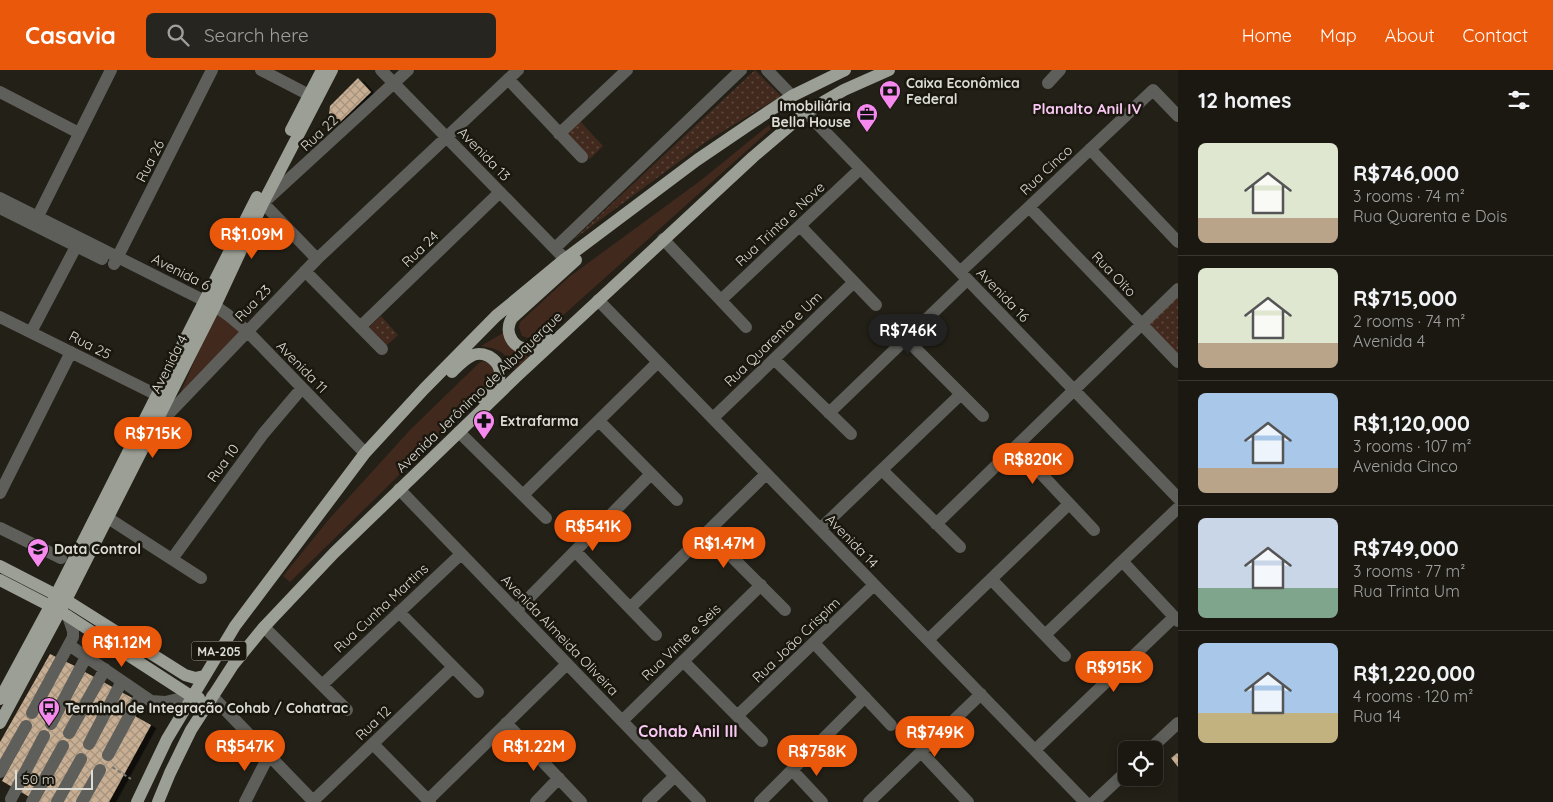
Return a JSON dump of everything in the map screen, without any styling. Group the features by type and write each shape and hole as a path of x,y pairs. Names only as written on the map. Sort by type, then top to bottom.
{"main road":[{"name":"Avenida 4","path":"313,97 322,70"},
{"name":"Avenida 4","path":"60,605 206,305 313,97 332,70"},
{"path":"365,453 484,328 565,259 697,160 792,96 845,70"},
{"name":"Avenida Jerônimo de Albuquerque","path":"158,802 182,748 212,696 233,665 264,627 334,553 598,300 754,157 806,112 844,90 889,70"},
{"path":"653,192 512,318 508,327 510,338 517,345 524,348 538,346 588,298 663,239"},
{"path":"365,453 467,358 476,354 483,354 495,361 500,372 498,381 440,440 399,489"},
{"name":"Avenida 4","path":"0,723 3,699 60,605 108,518 151,432 162,398"},
{"name":"MA-205","path":"191,696 235,626 365,453"},
{"path":"0,566 60,605 191,696 201,698 212,696"},
{"path":"0,580 60,605 185,675 196,678 204,676"},
{"path":"137,802 166,739 191,696"}],"street":[{"path":"36,221 111,70"},
{"name":"Rua 26","path":"116,261 212,70"},
{"path":"261,70 313,97"},
{"name":"Avenida 13","path":"381,70 565,259"},
{"name":"Rua 22","path":"260,201 408,70"},
{"name":"Rua 23","path":"151,432 316,259 518,70"},
{"path":"559,134 627,70"},
{"path":"555,248 741,70"},
{"path":"1048,82 1060,70"},
{"path":"772,72 792,96"},
{"path":"508,79 582,157"},
{"name":"Rua Cinco","path":"829,413 906,339 1029,207 1153,90 1178,116"},
{"path":"0,92 79,132"},
{"name":"Avenida 16","path":"806,112 1178,498"},
{"path":"1090,149 1178,242"},
{"name":"Rua Trinta e Nove","path":"721,300 860,169"},
{"name":"Rua 24","path":"360,327 500,192"},
{"name":"Avenida 6","path":"0,198 36,221 206,305"},
{"path":"260,201 316,259"},
{"name":"Rua Oito","path":"1029,207 1177,360"},
{"name":"Avenida 6","path":"0,208 36,221"},
{"path":"800,226 876,305"},
{"path":"663,239 746,327"},
{"path":"31,332 78,242"},
{"path":"305,271 382,349"},
{"name":"Rua Quarenta e Um","path":"713,418 854,282"},
{"path":"936,524 1178,289"},
{"name":"Avenida 14","path":"598,300 1085,802"},
{"name":"Avenida 11","path":"206,305 228,315 247,331 365,453"},
{"name":"Rua 25","path":"0,317 162,398"},
{"path":"906,339 983,416"},
{"path":"0,493 70,352"},
{"path":"774,360 851,434"},
{"path":"523,496 658,362"},
{"name":"Rua 10","path":"172,559 263,434 302,388"},
{"path":"820,529 961,394"},
{"path":"599,421 677,500"},
{"path":"459,432 546,518"},
{"path":"1016,447 1094,530"},
{"path":"882,470 960,547"},
{"path":"516,611 651,474"},
{"path":"630,608 766,474"},
{"name":"Avenida Almeida Oliveira","path":"399,489 700,802"},
{"path":"928,640 1069,504"},
{"path":"1045,635 1178,508"},
{"path":"108,518 201,578"},
{"path":"0,528 61,558"},
{"path":"707,532 786,610"},
{"path":"575,551 656,635"},
{"name":"Rua Cunha Martins","path":"322,685 462,554"},
{"path":"1035,750 1176,619 1123,562"},
{"path":"991,579 1065,656"},
{"name":"Rua Vinte e Seis","path":"622,721 761,585"},
{"name":"Rua João Crispim","path":"737,716 874,585"},
{"path":"32,713 69,645 73,630 60,605"},
{"path":"399,612 478,692"},
{"path":"264,627 347,710"},
{"path":"814,643 890,724"},
{"path":"69,645 152,700 164,702 191,696"},
{"path":"51,724 86,657"},
{"path":"683,661 762,741"},
{"path":"373,744 429,801 567,664"},
{"name":"Rua 12","path":"314,801 453,666"},
{"path":"69,733 105,669"},
{"path":"89,744 122,681"},
{"path":"82,802 106,764 141,694"},
{"path":"869,802 981,694"},
{"path":"212,696 314,801"},
{"path":"760,802 865,697"},
{"path":"506,723 581,802"},
{"path":"1159,741 1178,723"},
{"path":"0,772 26,726"},
{"path":"9,798 44,736"},
{"path":"32,802 63,746"},
{"path":"921,752 968,802"},
{"path":"245,802 269,755"},
{"path":"58,802 81,759"},
{"path":"792,770 822,802"},
{"path":"648,802 675,776"},
{"path":"536,802 559,778"},
{"path":"1094,802 1118,780"}],"path":[{"path":"106,764 131,779"}],"shaded area":[{"path":"755,70 781,96 707,141 573,240"},
{"path":"579,120 603,146 590,159 566,133"},
{"path":"769,125 772,128 539,337 531,339 522,336 519,327 520,322 569,277 700,181"},
{"path":"1178,295 1178,356 1148,325"},
{"path":"216,312 243,331 172,412"},
{"path":"381,316 398,335 385,347 368,328"},
{"path":"503,333 523,354 530,357 513,370 502,352 481,346"},
{"path":"483,361 494,366 496,380 290,582 283,576 330,518 410,430"}],"building":[{"path":"358,78 371,92 337,125 329,114 330,106"},
{"name":"Terminal de Integração Cohab / Cohatrac","path":"50,654 79,668 56,726 85,672 134,699 133,715 151,725 109,802 38,802 2,781 31,728 0,768 0,742"},
{"path":"1178,754 1178,767 1171,758"}],"place":[{"name":"Caixa Econômica Federal","path":"890,110"},
{"name":"Imobiliária Bella House","path":"867,133"},
{"name":"Extrafarma","path":"484,440"},
{"name":"Data Control","path":"38,568"},
{"name":"Terminal de Integração Cohab / Cohatrac","path":"49,727"}],"district":[{"name":"Planalto Anil IV","path":"1087,108"},
{"name":"Cohab Anil III","path":"688,731"}]}
